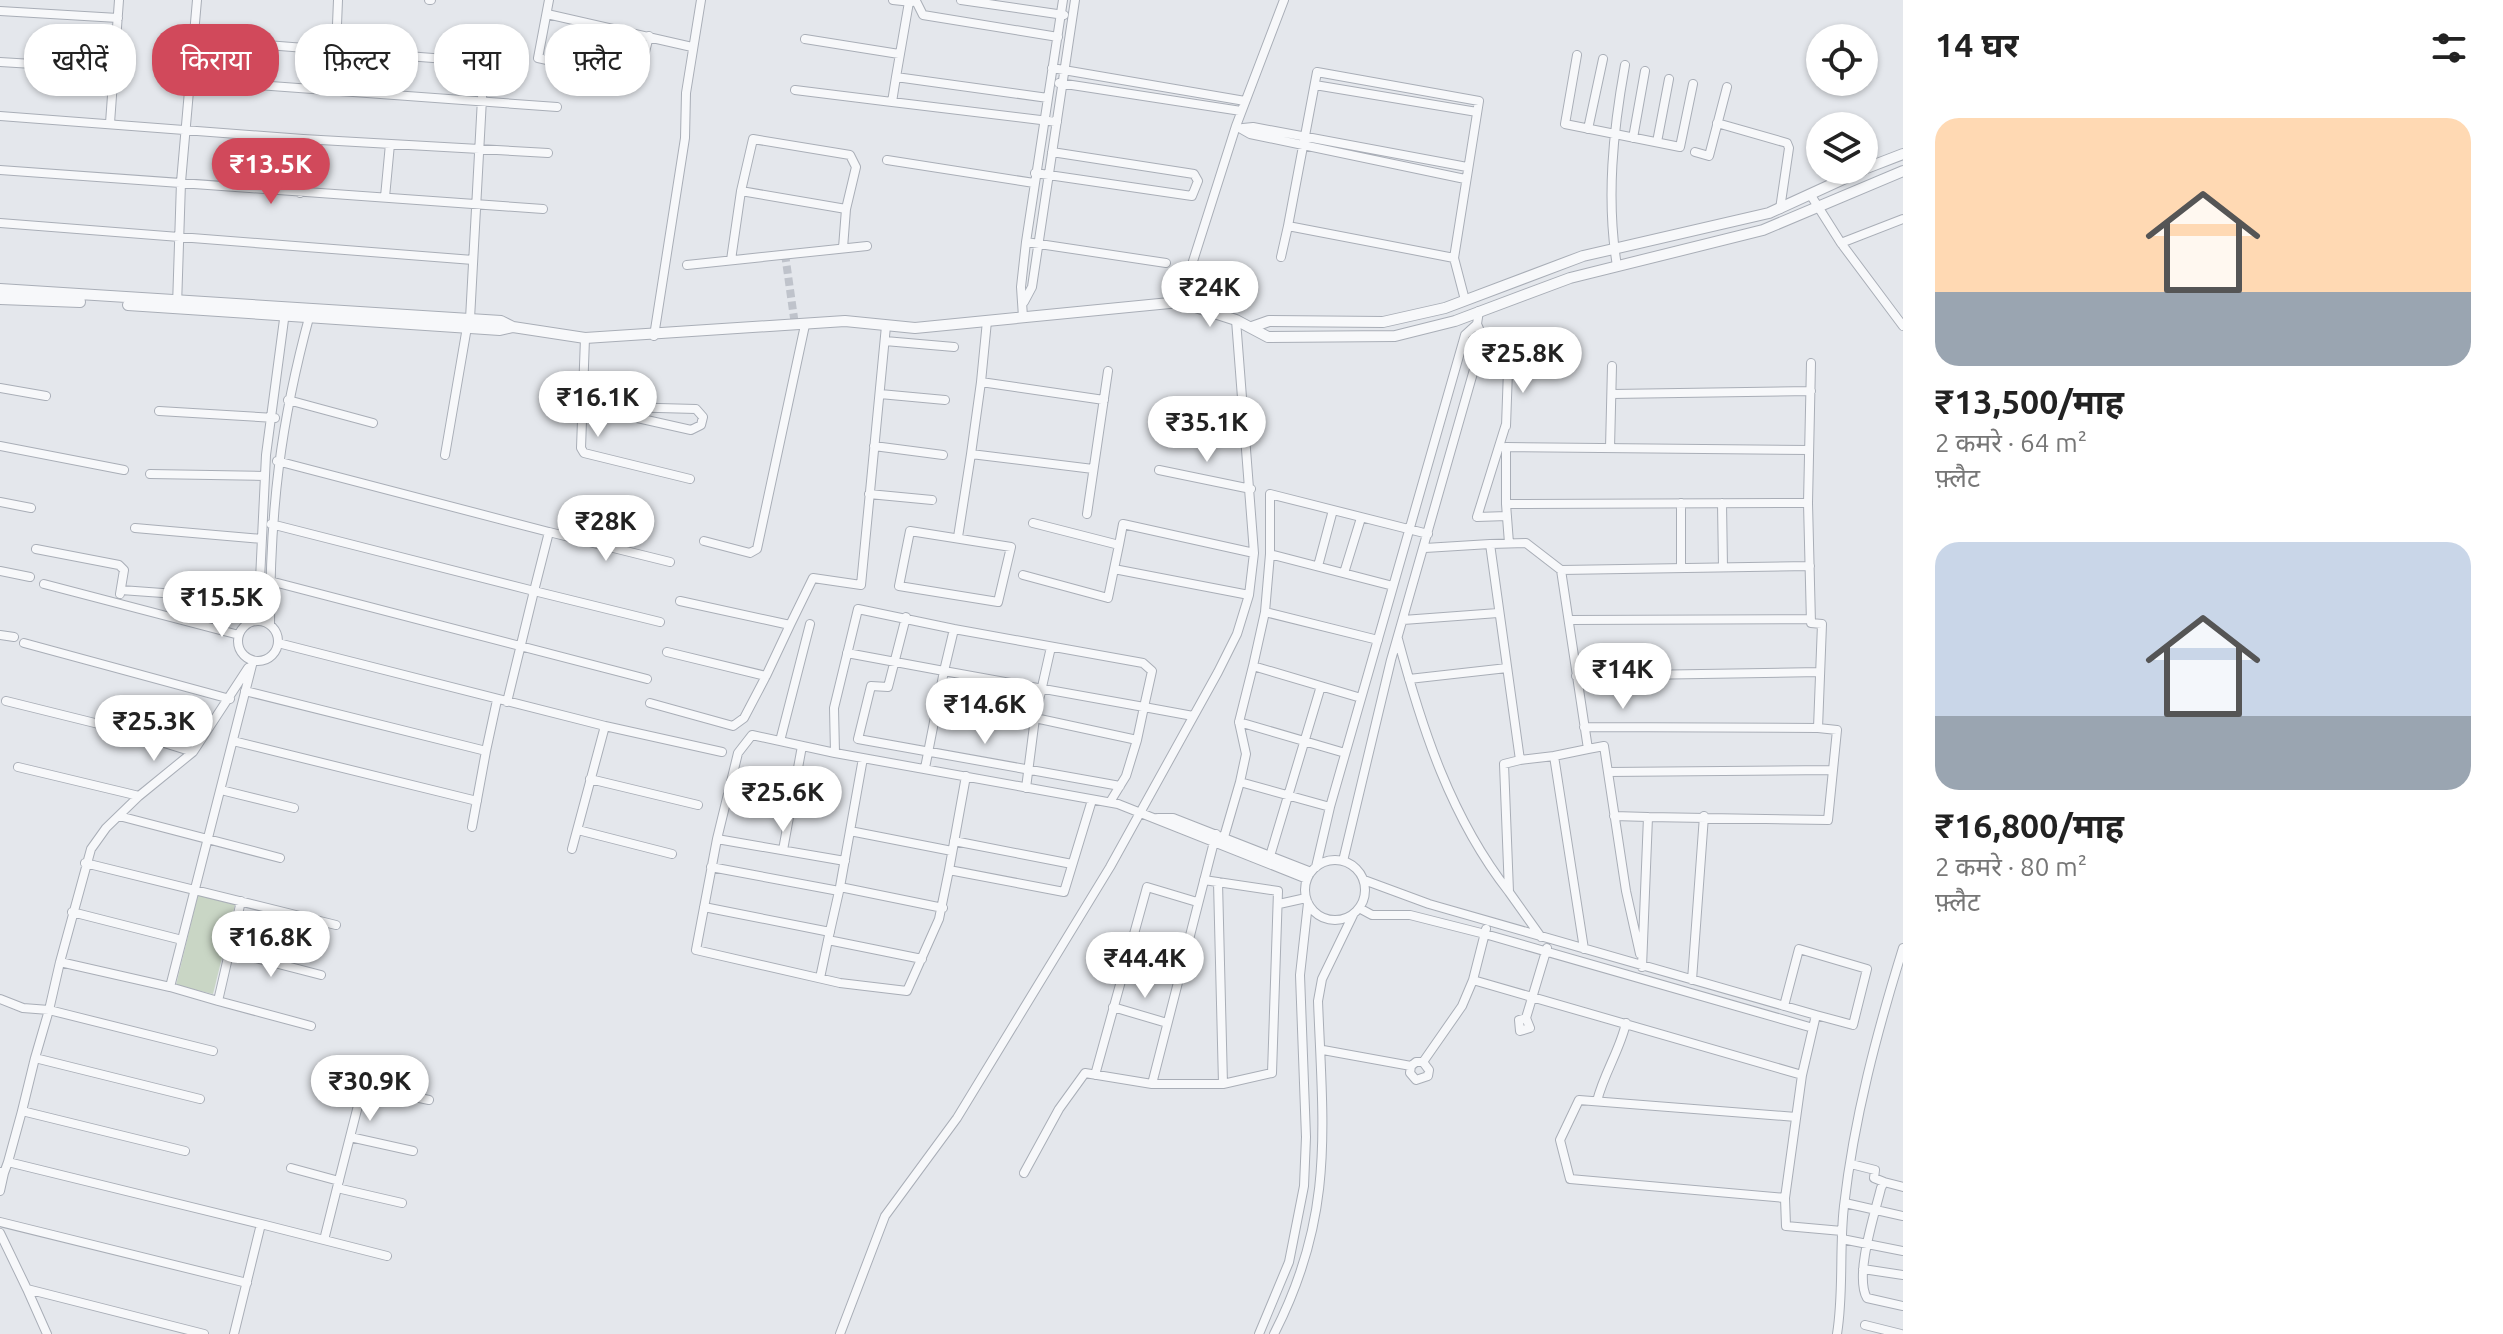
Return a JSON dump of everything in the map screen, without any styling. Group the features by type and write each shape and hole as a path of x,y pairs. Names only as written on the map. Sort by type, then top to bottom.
{"street":[{"path":"118,24 119,0"},
{"path":"193,24 197,0"},
{"path":"337,24 338,0"},
{"path":"545,60 538,58 549,0"},
{"path":"654,336 685,138 686,93 701,0"},
{"path":"893,0 915,2"},
{"path":"961,0 1073,16"},
{"path":"1023,317 1021,287 1034,178 1063,0"},
{"path":"1024,302 1032,287 1075,0"},
{"path":"1180,302 1240,127 1241,111 1284,0"},
{"path":"915,2 923,15 1058,37"},
{"path":"892,102 899,54 915,2"},
{"path":"0,11 118,18"},
{"path":"547,14 593,24"},
{"path":"650,36 692,47"},
{"path":"805,39 899,54"},
{"path":"1577,55 1565,124 1680,147 1693,84"},
{"path":"418,56 484,62 469,323 445,455"},
{"path":"1588,129 1603,59"},
{"path":"0,62 24,63"},
{"path":"1617,266 1612,135 1625,65"},
{"path":"1052,68 1245,101"},
{"path":"1633,138 1645,71"},
{"path":"1281,257 1317,72 1479,101 1454,258 1465,300"},
{"path":"896,77 1048,98"},
{"path":"1657,142 1669,79"},
{"path":"1050,82 1241,111"},
{"path":"279,87 557,107"},
{"path":"1695,152 1709,156 1727,87"},
{"path":"795,90 1057,122"},
{"path":"110,123 112,96"},
{"path":"178,306 178,237 187,96"},
{"path":"0,116 303,139 548,153"},
{"path":"1717,123 1787,143 1789,148 1780,209"},
{"path":"1240,127 1250,134 1467,167"},
{"path":"300,193 303,139"},
{"path":"731,260 741,191 753,139 850,155 856,167 846,209 843,248"},
{"path":"1305,141 1465,179"},
{"path":"385,197 390,144"},
{"path":"887,160 1034,178 1049,175 1192,196 1198,181 1194,174 1052,152"},
{"path":"1878,164 1903,154"},
{"path":"0,170 543,209"},
{"path":"0,298 469,323 501,321 513,327 585,338 654,336 845,321 915,328 1180,302 1236,320 1268,337 1395,336 1479,311 1570,278 1763,230 1903,171"},
{"path":"1252,327 1269,321 1383,322 1465,300 1558,265 1614,248 1780,209 1832,184"},
{"path":"741,191 846,209"},
{"path":"1810,194 1841,243 1903,326"},
{"path":"1841,243 1903,219"},
{"path":"0,223 473,260"},
{"path":"1288,226 1454,258"},
{"path":"1026,242 1166,263"},
{"path":"687,265 867,246"},
{"path":"1343,861 1391,660 1483,338 1477,324 1479,311"},
{"path":"258,621 265,476 284,312"},
{"path":"278,643 270,625 271,524 277,461 288,400 310,313"},
{"path":"840,1334 865,1262 892,1204 957,1118 1141,812 1237,634 1249,595 1254,553 1236,320"},
{"path":"958,537 987,321"},
{"path":"1259,1334 1289,1262 1301,1211 1306,1137 1300,975 1311,873 1465,335 1477,324"},
{"path":"704,541 750,553 757,549 805,325"},
{"path":"650,703 733,726 744,718 813,578 861,585 886,326"},
{"path":"585,338 581,448 589,457 690,479"},
{"path":"885,341 954,347"},
{"path":"1509,342 1506,424 1509,543"},
{"path":"1811,363 1808,503 1811,623 1822,624 1818,728"},
{"path":"1610,448 1612,366"},
{"path":"1087,514 1108,371"},
{"path":"981,382 1104,400"},
{"path":"0,388 46,396"},
{"path":"1612,394 1811,391"},
{"path":"880,394 945,400"},
{"path":"288,400 373,423"},
{"path":"584,406 696,409 688,415 691,430 584,406"},
{"path":"159,411 284,419"},
{"path":"1506,424 1477,517 1507,516"},
{"path":"0,446 124,470"},
{"path":"874,446 943,455"},
{"path":"1506,447 1809,450"},
{"path":"971,454 1093,469"},
{"path":"277,461 670,562"},
{"path":"1159,470 1251,489"},
{"path":"150,474 265,476"},
{"path":"869,494 932,500"},
{"path":"1152,1084 1197,902 1240,782 1246,754 1239,722 1265,612 1270,554 1270,494 1428,534"},
{"path":"0,502 31,508"},
{"path":"1681,503 1681,568"},
{"path":"1722,503 1723,567"},
{"path":"1506,504 1808,503"},
{"path":"1318,566 1333,510"},
{"path":"1344,573 1361,518"},
{"path":"1033,523 1119,545"},
{"path":"271,524 660,622"},
{"path":"1023,575 1108,598 1123,524 1254,553"},
{"path":"135,528 262,539"},
{"path":"910,531 958,537 1011,547 998,602 899,586 910,531"},
{"path":"507,702 549,532"},
{"path":"1425,548 1526,543 1561,570 1810,566"},
{"path":"1490,544 1520,760"},
{"path":"36,549 119,565 124,570 118,603"},
{"path":"1270,554 1393,586"},
{"path":"1114,569 1249,595"},
{"path":"1561,570 1588,749"},
{"path":"0,571 30,577"},
{"path":"270,581 647,679"},
{"path":"44,584 239,635"},
{"path":"121,590 261,600"},
{"path":"680,601 790,625"},
{"path":"835,753 834,708 858,609 906,617 954,629 1148,665 1152,671 1137,740 1120,786 1110,802"},
{"path":"1265,612 1378,640"},
{"path":"1403,620 1498,613"},
{"path":"820,978 845,861 860,758 858,739 868,692 871,686 888,687 906,617"},
{"path":"1569,620 1811,619"},
{"path":"270,625 258,621 245,626 239,635 245,657 253,661 270,658 278,643"},
{"path":"780,741 810,624"},
{"path":"925,768 954,629"},
{"path":"0,635 14,637"},
{"path":"1398,639 1442,780 1479,853 1546,939 1547,951 1526,1018"},
{"path":"24,643 230,699"},
{"path":"278,643 497,700 722,752"},
{"path":"1026,788 1035,718 1051,647"},
{"path":"667,652 766,676"},
{"path":"847,653 1042,691 1193,716"},
{"path":"1373,655 1391,660"},
{"path":"170,987 253,661"},
{"path":"0,1191 2,1173 22,1111 85,863 106,828 193,752 253,661"},
{"path":"1253,666 1361,698"},
{"path":"1409,679 1507,668"},
{"path":"1576,676 1820,672"},
{"path":"1270,856 1321,686"},
{"path":"245,691 486,751"},
{"path":"472,827 497,700"},
{"path":"6,701 123,730 193,752"},
{"path":"939,703 1035,718 1137,740"},
{"path":"1239,722 1345,753"},
{"path":"572,849 605,726"},
{"path":"1584,727 1837,730 1828,820 1614,816"},
{"path":"966,776 943,908 907,991 820,978 696,950 711,867 738,753 752,735 860,758 925,768 1110,802 1157,818 1170,827 1218,838 1311,873"},
{"path":"858,739 1120,786"},
{"path":"233,741 477,801"},
{"path":"783,850 802,746"},
{"path":"1509,892 1504,764 1604,746 1642,967"},
{"path":"1554,756 1584,949"},
{"path":"18,767 139,796"},
{"path":"1608,772 1833,770"},
{"path":"590,779 698,805"},
{"path":"1240,782 1330,807"},
{"path":"221,790 294,808"},
{"path":"949,870 1064,892 1092,800"},
{"path":"119,816 280,858"},
{"path":"1692,980 1704,816"},
{"path":"1642,967 1648,817"},
{"path":"578,830 672,854"},
{"path":"850,831 1072,864"},
{"path":"1218,838 1311,873"},
{"path":"717,839 845,861"},
{"path":"1274,1334 1303,1268 1320,1201 1324,1158 1323,1050 1318,1001 1322,979 1366,890 1364,880 1352,865 1343,861 1324,862 1311,873"},
{"path":"85,863 336,925"},
{"path":"711,867 943,908"},
{"path":"1024,1173 1085,1073 1152,1084 1223,1084 1272,1073 1278,891 1204,880"},
{"path":"1364,880 1396,894 1487,922 1642,967 1853,1025 1867,969 1799,949 1784,1006"},
{"path":"1218,882 1223,1084"},
{"path":"1095,1075 1147,887 1197,902"},
{"path":"218,1001 241,901"},
{"path":"1279,904 1307,901"},
{"path":"1307,901 1323,917 1333,920 1356,911 1372,915 1410,915 1813,1028"},
{"path":"704,907 922,959"},
{"path":"72,912 182,940"},
{"path":"1423,1062 1462,1006 1473,980 1487,922"},
{"path":"1130,946 1182,963"},
{"path":"1837,1334 1843,1296 1842,1235 1851,1164 1868,1070 1903,948"},
{"path":"228,951 321,975"},
{"path":"60,962 170,987 311,1026"},
{"path":"1473,980 1802,1075"},
{"path":"0,999 23,1008 49,1010 213,1051"},
{"path":"1113,1007 1167,1023"},
{"path":"1816,1015 1796,1117 1785,1198 1786,1226 1842,1235 1903,1251"},
{"path":"1597,1101 1626,1023"},
{"path":"1323,1050 1411,1066 1423,1062"},
{"path":"35,1058 200,1099"},
{"path":"1411,1066 1414,1079 1423,1080 1429,1073 1423,1062"},
{"path":"1304,1086 1323,1085"},
{"path":"324,1240 363,1086 429,1100"},
{"path":"1785,1198 1570,1179 1560,1140 1579,1100 1796,1117"},
{"path":"22,1111 185,1151"},
{"path":"350,1137 413,1151"},
{"path":"8,1162 387,1256"},
{"path":"1851,1164 1875,1170 1874,1178 1903,1187"},
{"path":"291,1168 402,1203"},
{"path":"1884,1182 1863,1269 1862,1287 1867,1298 1903,1306"},
{"path":"1845,1203 1903,1216"},
{"path":"0,1222 247,1283"},
{"path":"234,1334 261,1224"},
{"path":"0,1233 47,1334"},
{"path":"1863,1269 1903,1275"},
{"path":"27,1289 204,1334"},
{"path":"1274,1298 1282,1318"},
{"path":"1865,1325 1901,1334"}],"green space":[{"path":"198,895 235,905 213,994 176,985"}],"tunnel":[{"path":"785,254 795,325"}]}
